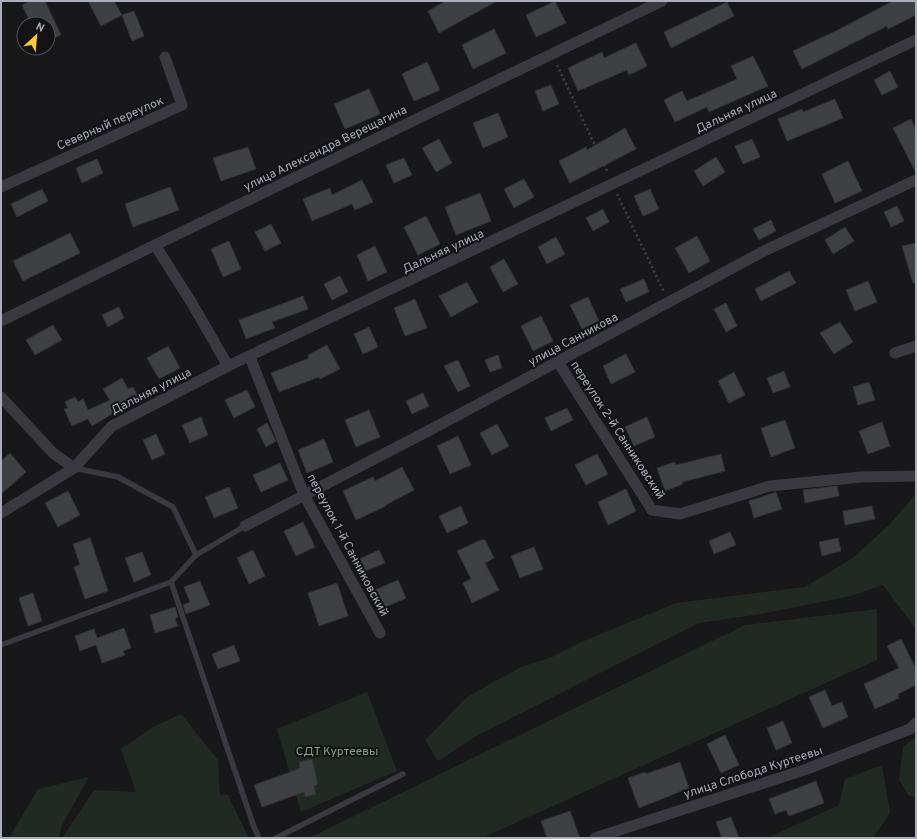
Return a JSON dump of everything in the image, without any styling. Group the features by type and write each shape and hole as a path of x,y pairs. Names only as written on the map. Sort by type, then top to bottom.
{"street":[{"name":"улица Александра Верещагина","path":"1,321 154,244 662,1"},
{"name":"Дальняя улица","path":"1,513 74,468 112,426 228,366 250,357 916,40"},
{"name":"Северный переулок","path":"1,186 182,105 165,57"},
{"name":"улица Санникова","path":"245,526 764,252 916,180"},
{"path":"154,244 193,305 228,366"},
{"path":"896,353 916,346"},
{"name":"переулок 1-й Санниковский","path":"250,357 304,495 380,633"},
{"name":"переулок 2-й Санниковский","path":"558,362 652,510 680,514 770,486 861,477 916,476"},
{"path":"1,397 53,453 74,468"},
{"name":"улица Слобода Куртеевы","path":"595,838 807,769 910,729 916,723"}],"lane":[{"path":"74,468 118,477 173,507 196,555"},
{"path":"1,645 170,582 196,555 245,526"},
{"path":"170,582 254,827 260,838"},
{"path":"276,838 403,774"}],"green space":[{"path":"916,494 916,629 883,585 851,596 761,614 699,623 478,735 438,761 425,740 467,697 521,667 552,657 586,640 676,603 805,587 854,557 889,525"},
{"path":"877,609 877,660 482,838 309,838 745,625"},
{"name":"СДТ Куртеевы","path":"367,692 397,771 301,812 277,729"},
{"path":"181,714 218,760 220,794 228,795 249,838 62,838 94,790 136,792 121,749 153,727"},
{"path":"916,737 916,797 909,796 899,779 903,747"},
{"path":"882,765 890,813 873,838 767,838 839,805 845,779"},
{"path":"89,777 62,825 59,838 9,838 38,789"}],"building":[{"path":"31,1 45,1 52,16 27,16 22,5"},
{"path":"88,1 114,1 122,15 101,26"},
{"path":"446,1 497,1 439,33 428,11"},
{"path":"555,1 566,23 536,37 526,15"},
{"path":"893,1 916,1 916,15 888,29 887,26 802,69 793,51 836,31"},
{"path":"727,2 734,16 671,48 664,32"},
{"path":"134,11 144,36 132,41 122,15"},
{"path":"56,24 61,35 56,37"},
{"path":"494,29 506,53 473,69 462,45"},
{"path":"636,43 647,66 629,75 627,70 578,91 568,68 602,52 604,58"},
{"path":"753,56 768,86 709,112 707,107 675,122 664,100 682,91 687,101 737,79 731,66"},
{"path":"427,62 440,90 414,101 402,74"},
{"path":"890,71 898,87 882,95 874,80"},
{"path":"551,85 559,104 543,111 535,91"},
{"path":"369,89 380,114 345,129 334,104"},
{"path":"835,99 843,118 787,141 778,119 802,109 803,112"},
{"path":"498,113 508,137 483,148 473,123"},
{"path":"911,119 916,130 916,173 893,128"},
{"path":"625,128 636,149 570,183 559,161 586,147 587,150"},
{"path":"439,139 452,163 436,172 422,148"},
{"path":"752,139 760,157 743,164 735,146"},
{"path":"248,147 256,169 221,181 213,158"},
{"path":"716,157 725,172 703,186 694,171"},
{"path":"404,158 412,175 394,183 386,165"},
{"path":"97,159 103,173 82,183 76,168"},
{"path":"848,161 862,191 835,203 822,174"},
{"path":"524,179 534,197 514,208 504,189"},
{"path":"362,180 373,202 355,210 352,204 312,221 303,199 330,188 332,195"},
{"path":"170,187 179,210 133,227 125,204"},
{"path":"42,189 48,201 17,217 11,204"},
{"path":"650,189 659,209 643,216 634,196"},
{"path":"480,193 491,221 456,235 445,207"},
{"path":"897,206 904,221 891,227 884,212"},
{"path":"603,209 609,222 593,231 586,218"},
{"path":"426,216 440,244 418,255 404,227"},
{"path":"771,220 776,231 759,240 753,229"},
{"path":"271,224 281,243 265,251 255,232"},
{"path":"845,227 854,241 833,254 825,240"},
{"path":"70,233 80,253 23,281 13,261"},
{"path":"697,236 710,261 689,273 675,248"},
{"path":"556,237 565,254 547,264 538,247"},
{"path":"229,241 241,269 223,277 211,249"},
{"path":"916,243 916,283 913,283 902,246"},
{"path":"375,246 387,272 368,281 357,255"},
{"path":"504,259 518,284 503,292 490,267"},
{"path":"789,271 796,283 761,301 755,289"},
{"path":"340,276 348,292 332,300 324,284"},
{"path":"644,279 649,292 626,302 620,289"},
{"path":"868,281 877,302 855,311 846,290"},
{"path":"467,282 478,302 451,317 439,296"},
{"path":"303,296 308,309 272,322 275,328 246,339 239,320"},
{"path":"588,297 599,321 582,329 570,305"},
{"path":"415,299 427,328 405,336 394,308"},
{"path":"726,303 737,326 726,332 714,309"},
{"path":"119,307 124,318 108,327 102,315"},
{"path":"541,316 553,341 533,351 521,326"},
{"path":"840,322 853,342 834,354 820,333"},
{"path":"53,325 62,340 35,355 26,340"},
{"path":"369,327 378,347 363,354 354,334"},
{"path":"327,345 340,369 320,379 319,377 279,392 271,373 309,358 308,355"},
{"path":"168,346 180,368 159,379 147,358"},
{"path":"626,354 635,372 611,384 603,366"},
{"path":"498,355 502,368 490,372 485,360"},
{"path":"458,360 470,386 458,392 444,366"},
{"path":"784,371 790,387 773,393 767,378"},
{"path":"734,372 745,395 729,403 718,381"},
{"path":"122,378 128,389 133,387 139,398 92,426 88,419 72,426 64,409 68,408 65,402 75,397 78,402 83,399 88,410 110,400 103,389"},
{"path":"869,382 875,400 858,405 853,387"},
{"path":"247,390 255,407 234,418 225,400"},
{"path":"423,393 429,406 412,414 406,401"},
{"path":"567,408 573,420 551,431 545,418"},
{"path":"369,410 380,437 356,447 345,420"},
{"path":"201,417 208,435 190,443 182,425"},
{"path":"647,417 655,437 634,446 625,427"},
{"path":"785,420 795,448 771,457 761,428"},
{"path":"882,422 890,446 868,454 859,431"},
{"path":"267,423 276,441 266,447 257,429"},
{"path":"497,424 509,446 492,455 480,433"},
{"path":"156,434 165,454 152,460 143,440"},
{"path":"458,436 471,465 450,474 437,446"},
{"path":"324,439 333,462 307,473 298,450"},
{"path":"10,453 26,472 1,494 1,461"},
{"path":"597,454 608,474 586,485 575,465"},
{"path":"721,454 725,471 682,482 683,484 665,491 657,468 675,462 676,465"},
{"path":"280,463 288,480 261,492 253,475"},
{"path":"402,467 414,490 386,506 356,520 343,491 373,477 375,481"},
{"path":"837,486 839,496 805,503 803,490"},
{"path":"229,487 238,508 214,518 205,497"},
{"path":"626,489 636,511 608,525 598,502"},
{"path":"68,491 80,515 58,527 45,503"},
{"path":"776,492 782,509 754,518 749,501"},
{"path":"461,506 468,523 447,533 439,516"},
{"path":"872,506 875,519 845,525 843,511"},
{"path":"303,522 315,547 296,556 284,531"},
{"path":"730,532 736,545 714,554 709,541"},
{"path":"90,538 108,591 85,599 74,567 80,565 73,544"},
{"path":"838,538 841,551 822,556 819,542"},
{"path":"481,540 485,540 494,558 485,563 499,590 472,603 463,583 471,579 457,551"},
{"path":"534,547 543,569 520,578 511,556"},
{"path":"253,550 265,576 249,584 237,558"},
{"path":"379,550 385,563 363,572 357,560"},
{"path":"142,552 151,575 134,582 125,558"},
{"path":"398,580 406,598 383,608 375,590"},
{"path":"200,581 210,605 186,614 183,605 190,602 184,587"},
{"path":"337,583 348,616 319,626 308,593"},
{"path":"33,593 42,621 28,626 19,598"},
{"path":"175,607 178,617 175,619 178,626 155,633 150,615"},
{"path":"124,628 131,648 123,651 125,655 102,663 96,645 80,651 75,636 94,629 97,638"},
{"path":"901,639 916,669 916,685 898,694 899,698 875,709 864,684 899,668 887,646"},
{"path":"234,645 240,661 218,669 212,654"},
{"path":"825,690 832,706 842,702 848,717 823,728 809,697"},
{"path":"783,721 792,743 776,750 767,728"},
{"path":"725,735 739,765 721,773 707,744"},
{"path":"312,759 317,780 317,785 314,786 316,794 305,797 304,792 262,807 254,785 296,770 300,767 299,762"},
{"path":"680,762 689,788 639,808 628,778 645,772 646,774"},
{"path":"816,781 824,803 789,816 786,810 775,814 769,799"},
{"path":"570,811 580,838 547,838 541,821"},
{"path":"731,817 739,838 722,838 716,822"}]}
